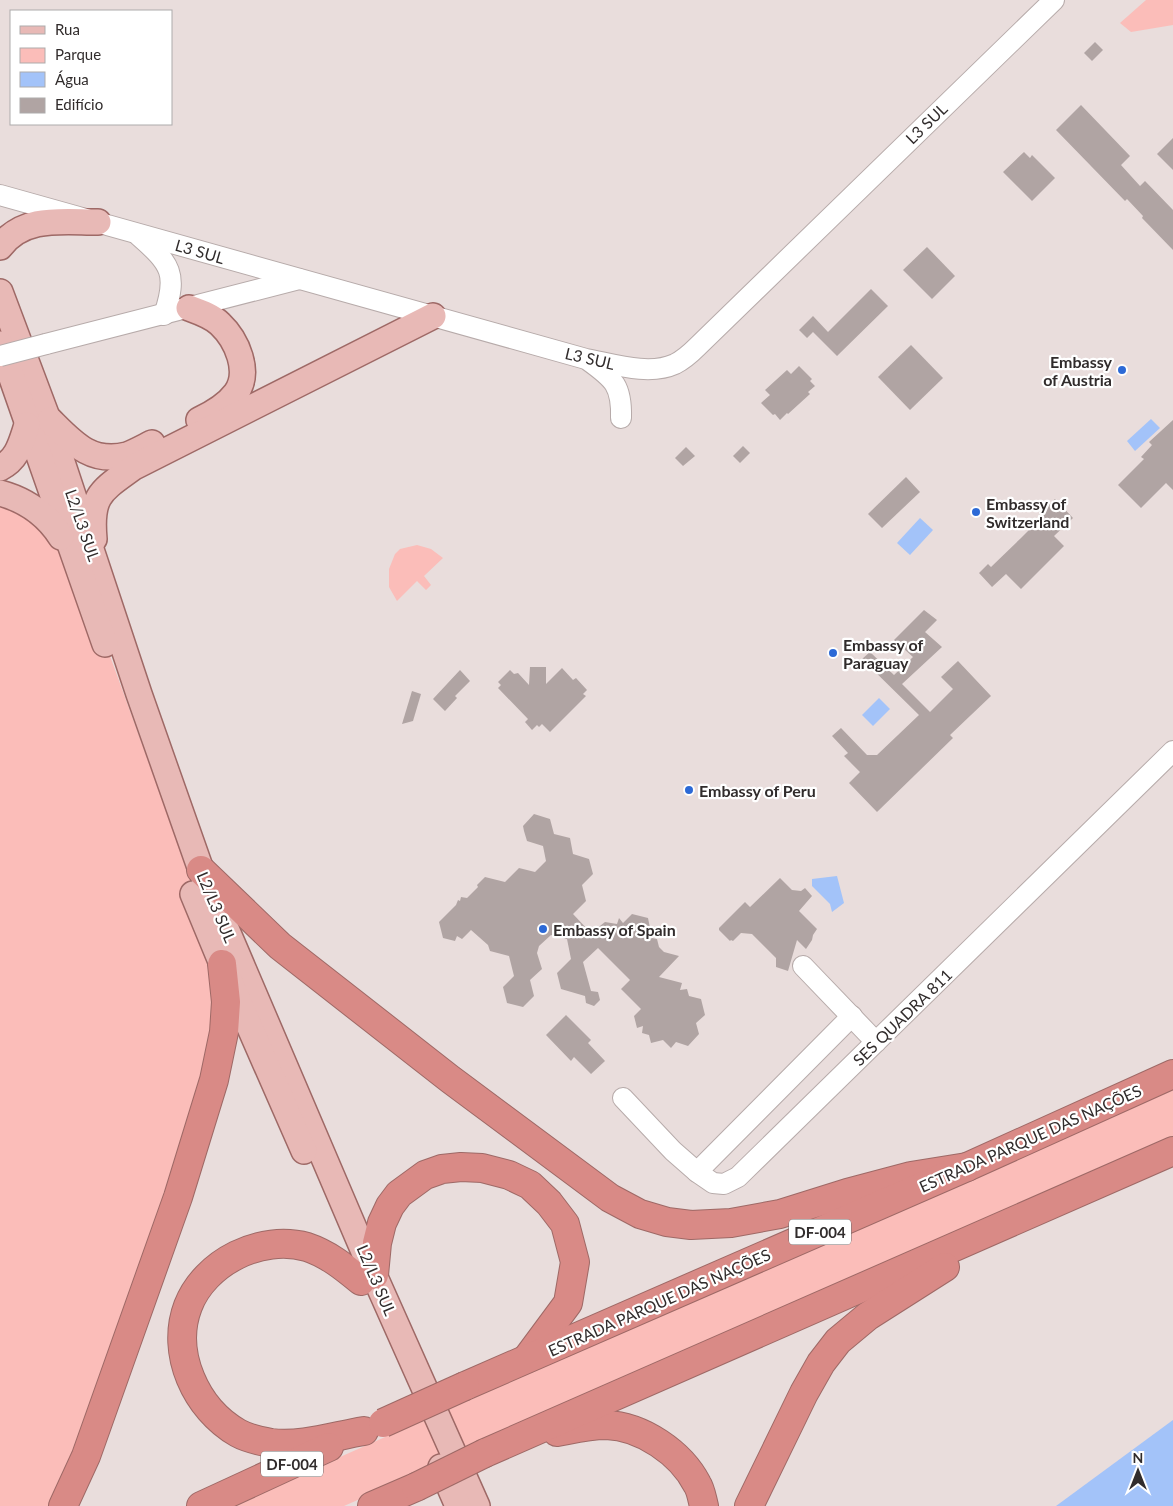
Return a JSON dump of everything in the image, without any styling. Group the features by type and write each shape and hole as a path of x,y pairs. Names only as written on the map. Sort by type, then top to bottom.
{"highway":[{"path":"201,870 280,946 380,1025 610,1198 640,1214 667,1222 691,1225 731,1223 780,1214 847,1193 911,1176 967,1167"},
{"path":"63,1506 86,1456 171,1216 214,1080 224,1032 226,1002 222,964"},
{"name":"ESTRADA PARQUE DAS NAÇÕES","path":"201,1506 465,1386 967,1167 1173,1074"},
{"path":"372,1506 416,1487 491,1450 1173,1151"},
{"path":"373,1427 289,1444 270,1443 240,1434 216,1416 202,1400 190,1375 184,1348 185,1318 188,1307 195,1293 214,1270 227,1260 241,1253 271,1245 305,1247 335,1260 368,1278 380,1230 390,1206 399,1194 425,1175 442,1169 482,1168 509,1175 530,1186 549,1203 565,1224 574,1262 568,1303 526,1360"},
{"path":"749,1506 804,1393 821,1363 838,1341 868,1316 905,1291 1037,1212"},
{"path":"491,1450 581,1427 608,1425 631,1431 660,1444 681,1460 698,1485 704,1506"}],"main road":[{"path":"0,247 7,237 20,228 35,224 98,222"},
{"name":"L2/L3 SUL","path":"0,292 37,421 85,559 187,879 222,964 368,1278 477,1506"},
{"path":"0,468 9,463 18,452 37,421 96,456 112,457 128,454 204,417 222,406 236,393 242,380 241,362 232,339 219,323 189,308"},
{"path":"85,559 96,502 109,486 128,472 433,316"},
{"name":"L2/L3 SUL","path":"0,344 37,421"},
{"path":"0,493 35,508 85,559"},
{"name":"L2/L3 SUL","path":"85,559 139,694 201,870 290,1075 458,1506"}],"street":[{"name":"L3 SUL","path":"0,195 586,359 640,368 666,368 678,363 698,347 1054,0"},
{"path":"136,233 155,250 164,261 170,273 172,287 164,315"},
{"path":"0,356 299,280"},
{"path":"586,359 612,379 616,385 620,400 621,418"},
{"name":"SES QUADRA 811","path":"623,1098 673,1150 712,1183 724,1184 738,1177 1173,751"},
{"path":"803,966 876,1042"},
{"path":"697,1172 852,1016"}],"green space":[{"path":"1146,0 1173,0 1173,25 1131,32 1120,23"},
{"path":"0,495 74,557 222,964 224,1032 61,1506 0,1506"},
{"path":"417,545 431,549 443,558 424,576 431,585 426,590 417,581 397,601 389,587 389,569 395,554 400,549"},
{"path":"1173,1087 1173,1142 344,1506 230,1506"}],"water":[{"path":"1151,419 1160,428 1135,451 1127,441"},
{"path":"920,518 933,530 910,555 897,543"},
{"path":"879,698 890,709 873,726 862,715"},
{"path":"837,876 844,903 832,912 830,904 812,886 812,879"},
{"path":"1173,1420 1173,1506 1056,1506"}],"building":[{"path":"1095,42 1103,50 1092,61 1084,53"},
{"path":"1081,105 1130,156 1121,165 1140,186 1145,181 1173,210 1173,250 1142,218 1143,216 1127,199 1125,201 1056,130"},
{"path":"1173,138 1173,170 1157,154"},
{"path":"1024,152 1030,158 1032,155 1055,178 1032,201 1003,172"},
{"path":"927,247 955,276 932,299 903,270"},
{"path":"871,289 888,306 837,356 813,332 807,338 799,330 813,316 828,332"},
{"path":"911,345 943,378 910,410 878,377"},
{"path":"799,366 812,379 810,381 815,386 808,392 810,394 780,420 761,403 770,395 765,390 787,370 791,374"},
{"path":"1173,420 1173,490 1166,483 1141,508 1118,485 1144,459 1141,457 1152,445 1149,442"},
{"path":"743,446 750,453 740,463 733,456"},
{"path":"686,447 695,456 683,466 675,458"},
{"path":"906,477 920,492 882,528 868,514"},
{"path":"1055,499 1073,518 1054,536 1064,546 1021,589 1006,574 992,587 979,573 988,564 991,567 1021,538 1042,517 1039,514"},
{"path":"924,610 937,620 925,632 942,647 902,684 930,712 953,689 941,677 958,661 991,696 950,735 953,738 877,812 849,783 860,772 844,756 848,753 832,736 841,728 867,755 877,755 919,715 862,659 870,652 894,675 913,657 894,640"},
{"path":"530,667 546,667 546,684 562,668 573,680 576,678 587,690 583,694 586,696 550,732 542,724 539,727 537,725 532,730 525,722 528,719 498,688 501,685 498,682 510,670 514,674 518,673 529,685"},
{"path":"460,670 470,681 455,696 457,698 445,711 433,699"},
{"path":"412,691 421,694 413,721 402,724"},
{"path":"534,814 550,819 554,834 570,838 573,854 589,859 593,874 582,885 586,901 573,914 591,933 605,922 617,924 619,918 623,923 632,914 648,918 652,938 657,939 659,947 664,952 679,956 659,977 682,983 680,990 687,989 689,996 701,999 705,1015 696,1023 699,1034 688,1046 676,1042 671,1048 663,1040 651,1043 649,1035 642,1033 643,1026 637,1028 634,1016 641,1009 621,989 630,980 598,948 583,962 591,991 598,992 600,1000 594,1006 586,1003 585,996 561,989 557,973 571,959 567,939 551,935 539,946 537,953 542,969 530,980 534,996 523,1007 507,1003 503,987 514,976 509,956 490,951 488,945 471,930 462,939 457,936 455,941 443,938 439,922 456,905 458,900 460,901 461,897 467,898 485,877 505,882 519,868 535,872 546,861 543,846 527,841 524,831 523,826"},
{"path":"780,878 792,890 801,891 805,888 812,896 799,911 817,929 806,949 797,940 788,971 776,967 776,958 752,934 741,933 733,941 730,941 719,930 745,902 750,907"},
{"path":"566,1015 591,1040 588,1043 605,1061 591,1074 574,1057 571,1061 546,1035"}],"place":[{"name":"Embassy of Austria","path":"1122,370"},
{"name":"Embassy of Switzerland","path":"976,512"},
{"name":"Embassy of Paraguay","path":"833,653"},
{"name":"Embassy of Peru","path":"689,790"},
{"name":"Embassy of Spain","path":"543,929"}]}
